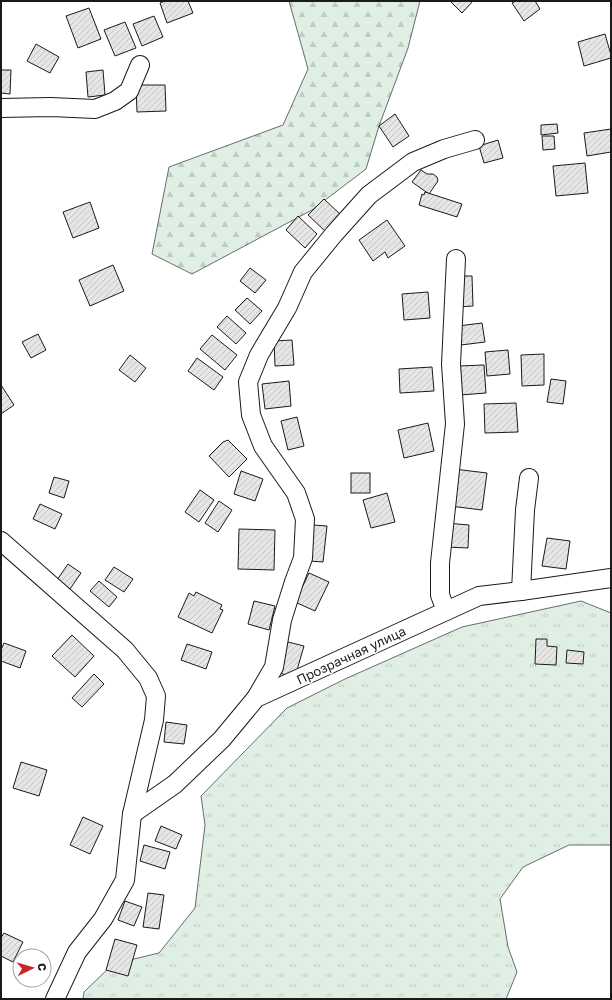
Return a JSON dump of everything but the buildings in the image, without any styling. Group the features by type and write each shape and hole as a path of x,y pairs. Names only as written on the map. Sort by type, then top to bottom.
{"street":[{"path":"1,108 51,107 95,109 114,101 129,91 140,65"},
{"path":"256,698 274,667 282,620 303,558 306,519 296,493 263,446 251,415 248,382 256,361 287,308 303,272 369,195 413,162 444,149 475,140"},
{"path":"446,611 440,595 440,563 455,424 451,364 456,259"},
{"path":"521,591 525,510 529,478"},
{"path":"1,541 125,650 148,678 156,696 154,720 132,814 125,880 103,919 77,952 55,999"},
{"name":"Прозрачная улица","path":"132,814 175,784 222,739 256,698 479,596 611,578"}],"green space":[{"path":"289,1 420,1 408,48 379,126 366,169 312,210 192,274 152,254 169,167 283,125 308,69"},
{"path":"581,601 611,613 611,845 569,845 523,867 500,899 508,947 517,972 506,999 83,999 84,992 113,964 159,953 195,908 205,825 201,796 287,708 345,679 462,627"}]}
